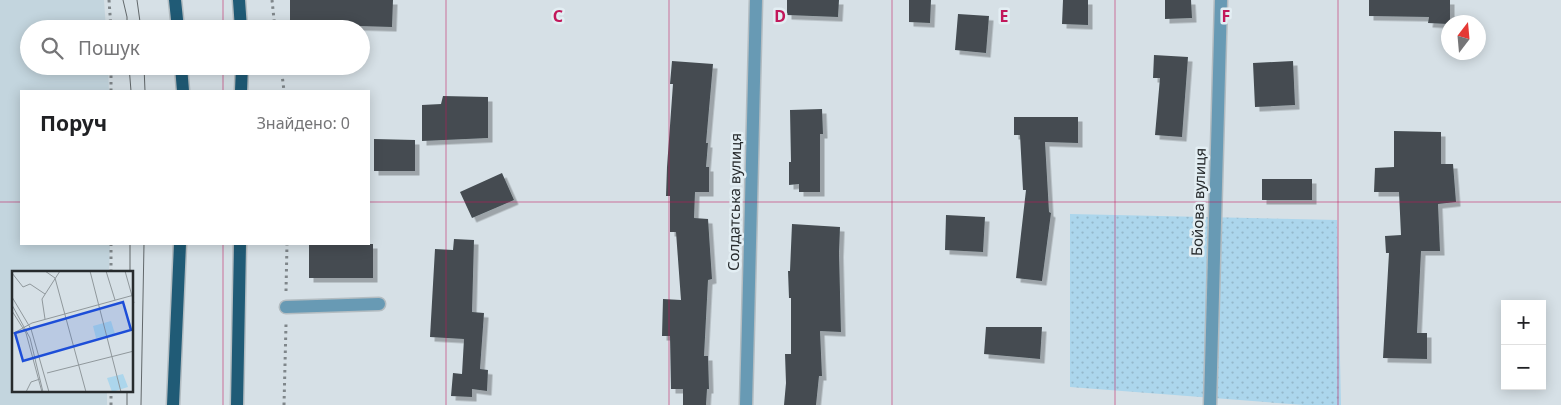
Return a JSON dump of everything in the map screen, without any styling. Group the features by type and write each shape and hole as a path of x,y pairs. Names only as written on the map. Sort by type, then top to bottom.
{"main road":[{"path":"175,0 177,20"},
{"path":"239,0 240,20"},
{"path":"182,75 183,90"},
{"path":"241,90 242,75"},
{"path":"173,405 180,245"},
{"path":"237,405 240,245"}],"street":[{"name":"Солдатська вулиця","path":"746,405 756,0"},
{"name":"Бойова вулиця","path":"1210,405 1221,0"},
{"path":"286,307 379,304"}],"path":[{"path":"109,0 110,20"},
{"path":"272,0 274,20"},
{"path":"111,75 111,90"},
{"path":"282,75 284,90"},
{"path":"111,245 111,271"},
{"path":"284,405 287,245"},
{"path":"111,392 111,405"}],"shaded area":[{"path":"0,0 104,0 105,20 20,20 20,75 108,75 109,90 20,90 20,245 110,245 109,271 12,271 12,392 107,392 107,405 0,405"},
{"path":"1070,214 1337,220 1341,405 1304,405 1070,387"}],"building":[{"path":"290,0 393,0 392,27 370,26 370,20 290,20"},
{"path":"787,0 839,0 838,17 787,15"},
{"path":"909,0 931,0 930,23 909,22"},
{"path":"1063,0 1088,0 1088,25 1062,24"},
{"path":"1165,0 1191,0 1192,18 1165,19"},
{"path":"1369,0 1450,0 1450,15 1441,15 1441,24 1428,23 1429,17 1369,16"},
{"path":"958,14 989,16 986,53 955,50"},
{"path":"1154,55 1188,57 1182,137 1155,135 1160,78 1153,78"},
{"path":"672,61 713,64 706,143 708,143 706,167 709,167 709,192 695,192 694,218 708,219 712,279 708,280 704,356 708,356 709,389 707,389 706,405 683,405 683,389 671,389 670,336 662,336 663,299 681,300 676,232 670,232 670,196 666,196 673,84 670,84"},
{"path":"1293,61 1295,105 1255,107 1253,63"},
{"path":"443,96 488,97 488,138 422,141 422,105 441,104"},
{"path":"822,109 823,134 820,134 820,192 799,192 799,184 789,185 789,162 791,162 790,110"},
{"path":"1014,117 1078,117 1078,143 1045,142 1049,212 1051,213 1042,281 1016,278 1026,190 1023,190 1020,135 1014,135"},
{"path":"1394,131 1441,132 1441,164 1453,164 1456,202 1438,204 1440,251 1421,251 1417,333 1427,333 1427,359 1383,358 1389,253 1386,253 1385,236 1401,235 1399,192 1374,192 1375,168 1394,167"},
{"path":"374,139 415,140 415,171 374,171"},
{"path":"502,173 514,200 472,218 460,192"},
{"path":"1262,179 1312,179 1312,200 1262,200"},
{"path":"946,215 985,217 983,252 945,250"},
{"path":"792,224 840,227 841,332 820,331 822,376 819,376 816,405 784,405 786,383 785,354 791,354 791,298 789,298 788,271 790,271"},
{"path":"454,239 474,240 472,312 484,313 480,369 488,370 487,391 472,389 472,397 451,396 453,373 462,374 464,339 430,337 435,249 453,250"},
{"path":"373,244 373,278 309,278 309,245"},
{"path":"986,327 1042,327 1040,359 984,354"}],"tram line":[{"path":"123,0 127,20"},
{"path":"137,0 140,20"},
{"path":"130,75 131,90"},
{"path":"144,75 145,90"},
{"path":"130,245 130,271"},
{"path":"141,405 144,245"},
{"path":"127,392 127,405"}]}
